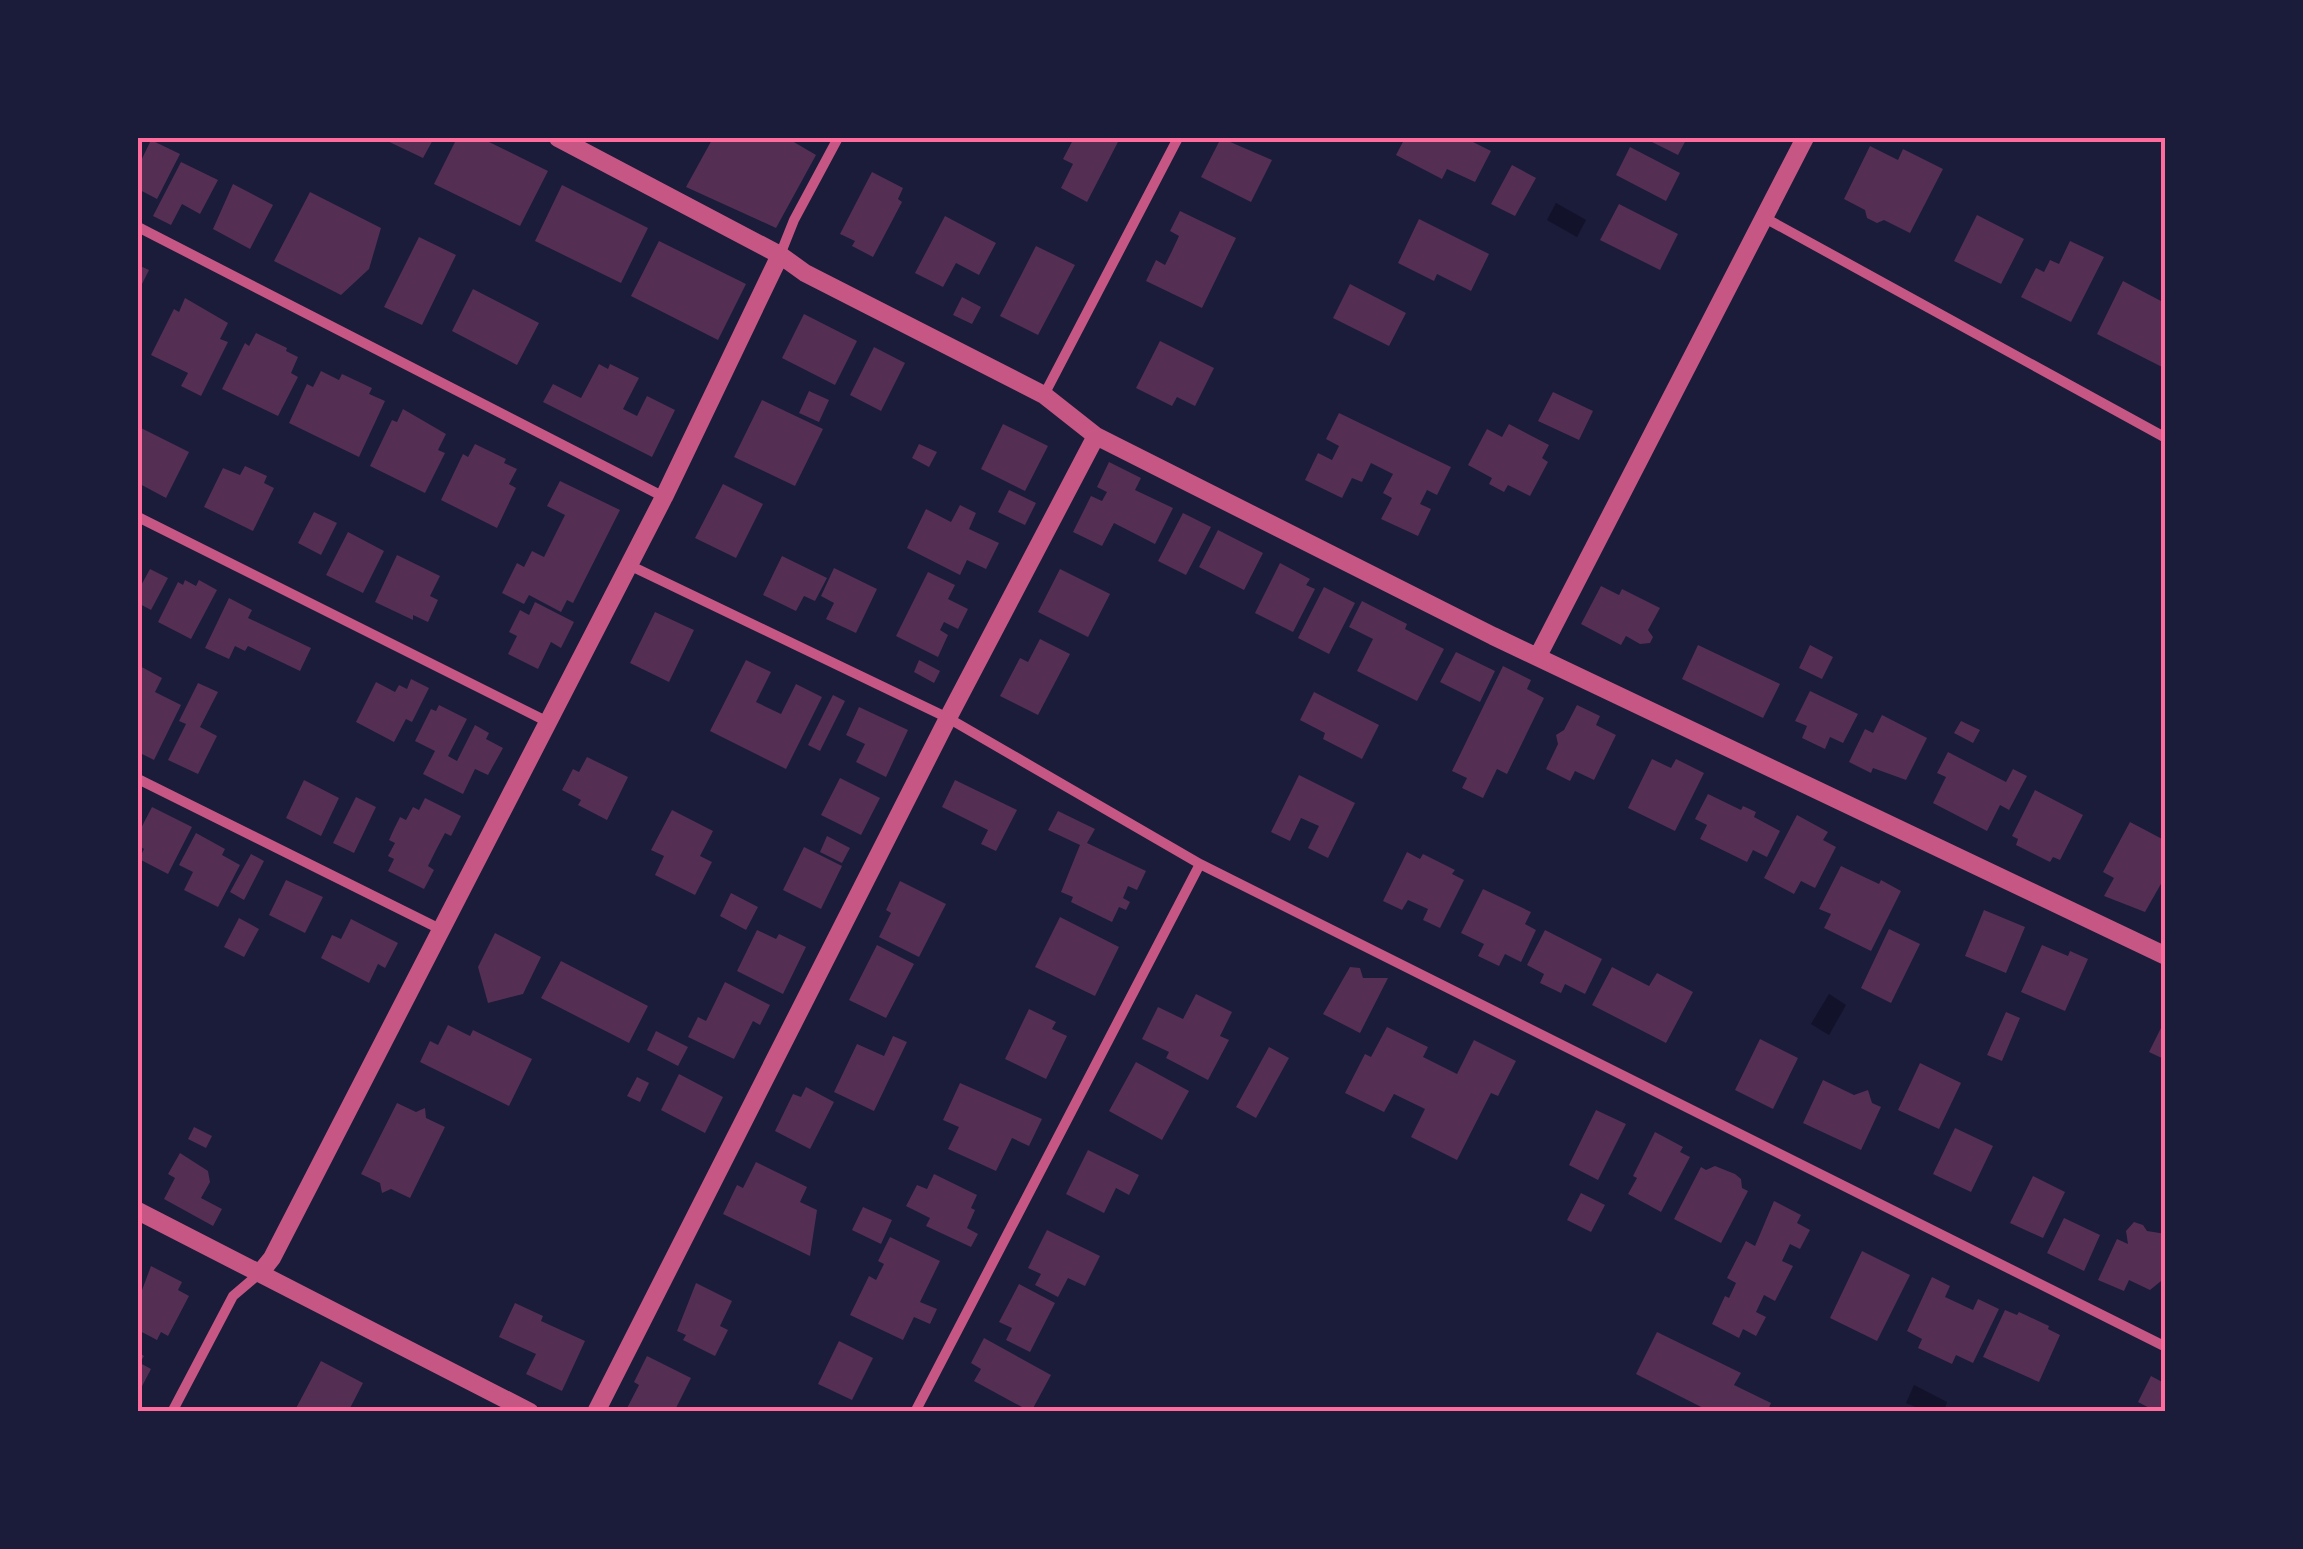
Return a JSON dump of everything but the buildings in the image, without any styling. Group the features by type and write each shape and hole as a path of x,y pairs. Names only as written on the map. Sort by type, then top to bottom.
{"street":[{"path":"558,138 780,255 805,273 1044,394 1096,436 1538,656 2166,956"},
{"path":"172,1412 233,1296 272,1258 664,497 794,220 838,138"},
{"path":"1044,394 1178,138"},
{"path":"1538,656 1806,138"},
{"path":"1765,218 2166,438"},
{"path":"138,227 664,497"},
{"path":"596,1412 948,718 1096,436"},
{"path":"138,516 548,722"},
{"path":"629,565 948,718 1200,864 2166,1346"},
{"path":"138,779 442,930"},
{"path":"915,1412 1200,864"},
{"path":"138,1211 530,1412"}],"shaded area":[{"path":"1556,203 1586,220 1577,237 1547,220"},
{"path":"1829,994 1846,1005 1829,1035 1811,1024"},
{"path":"1914,1385 1947,1402 1944,1411 1925,1411 1906,1403"}]}
